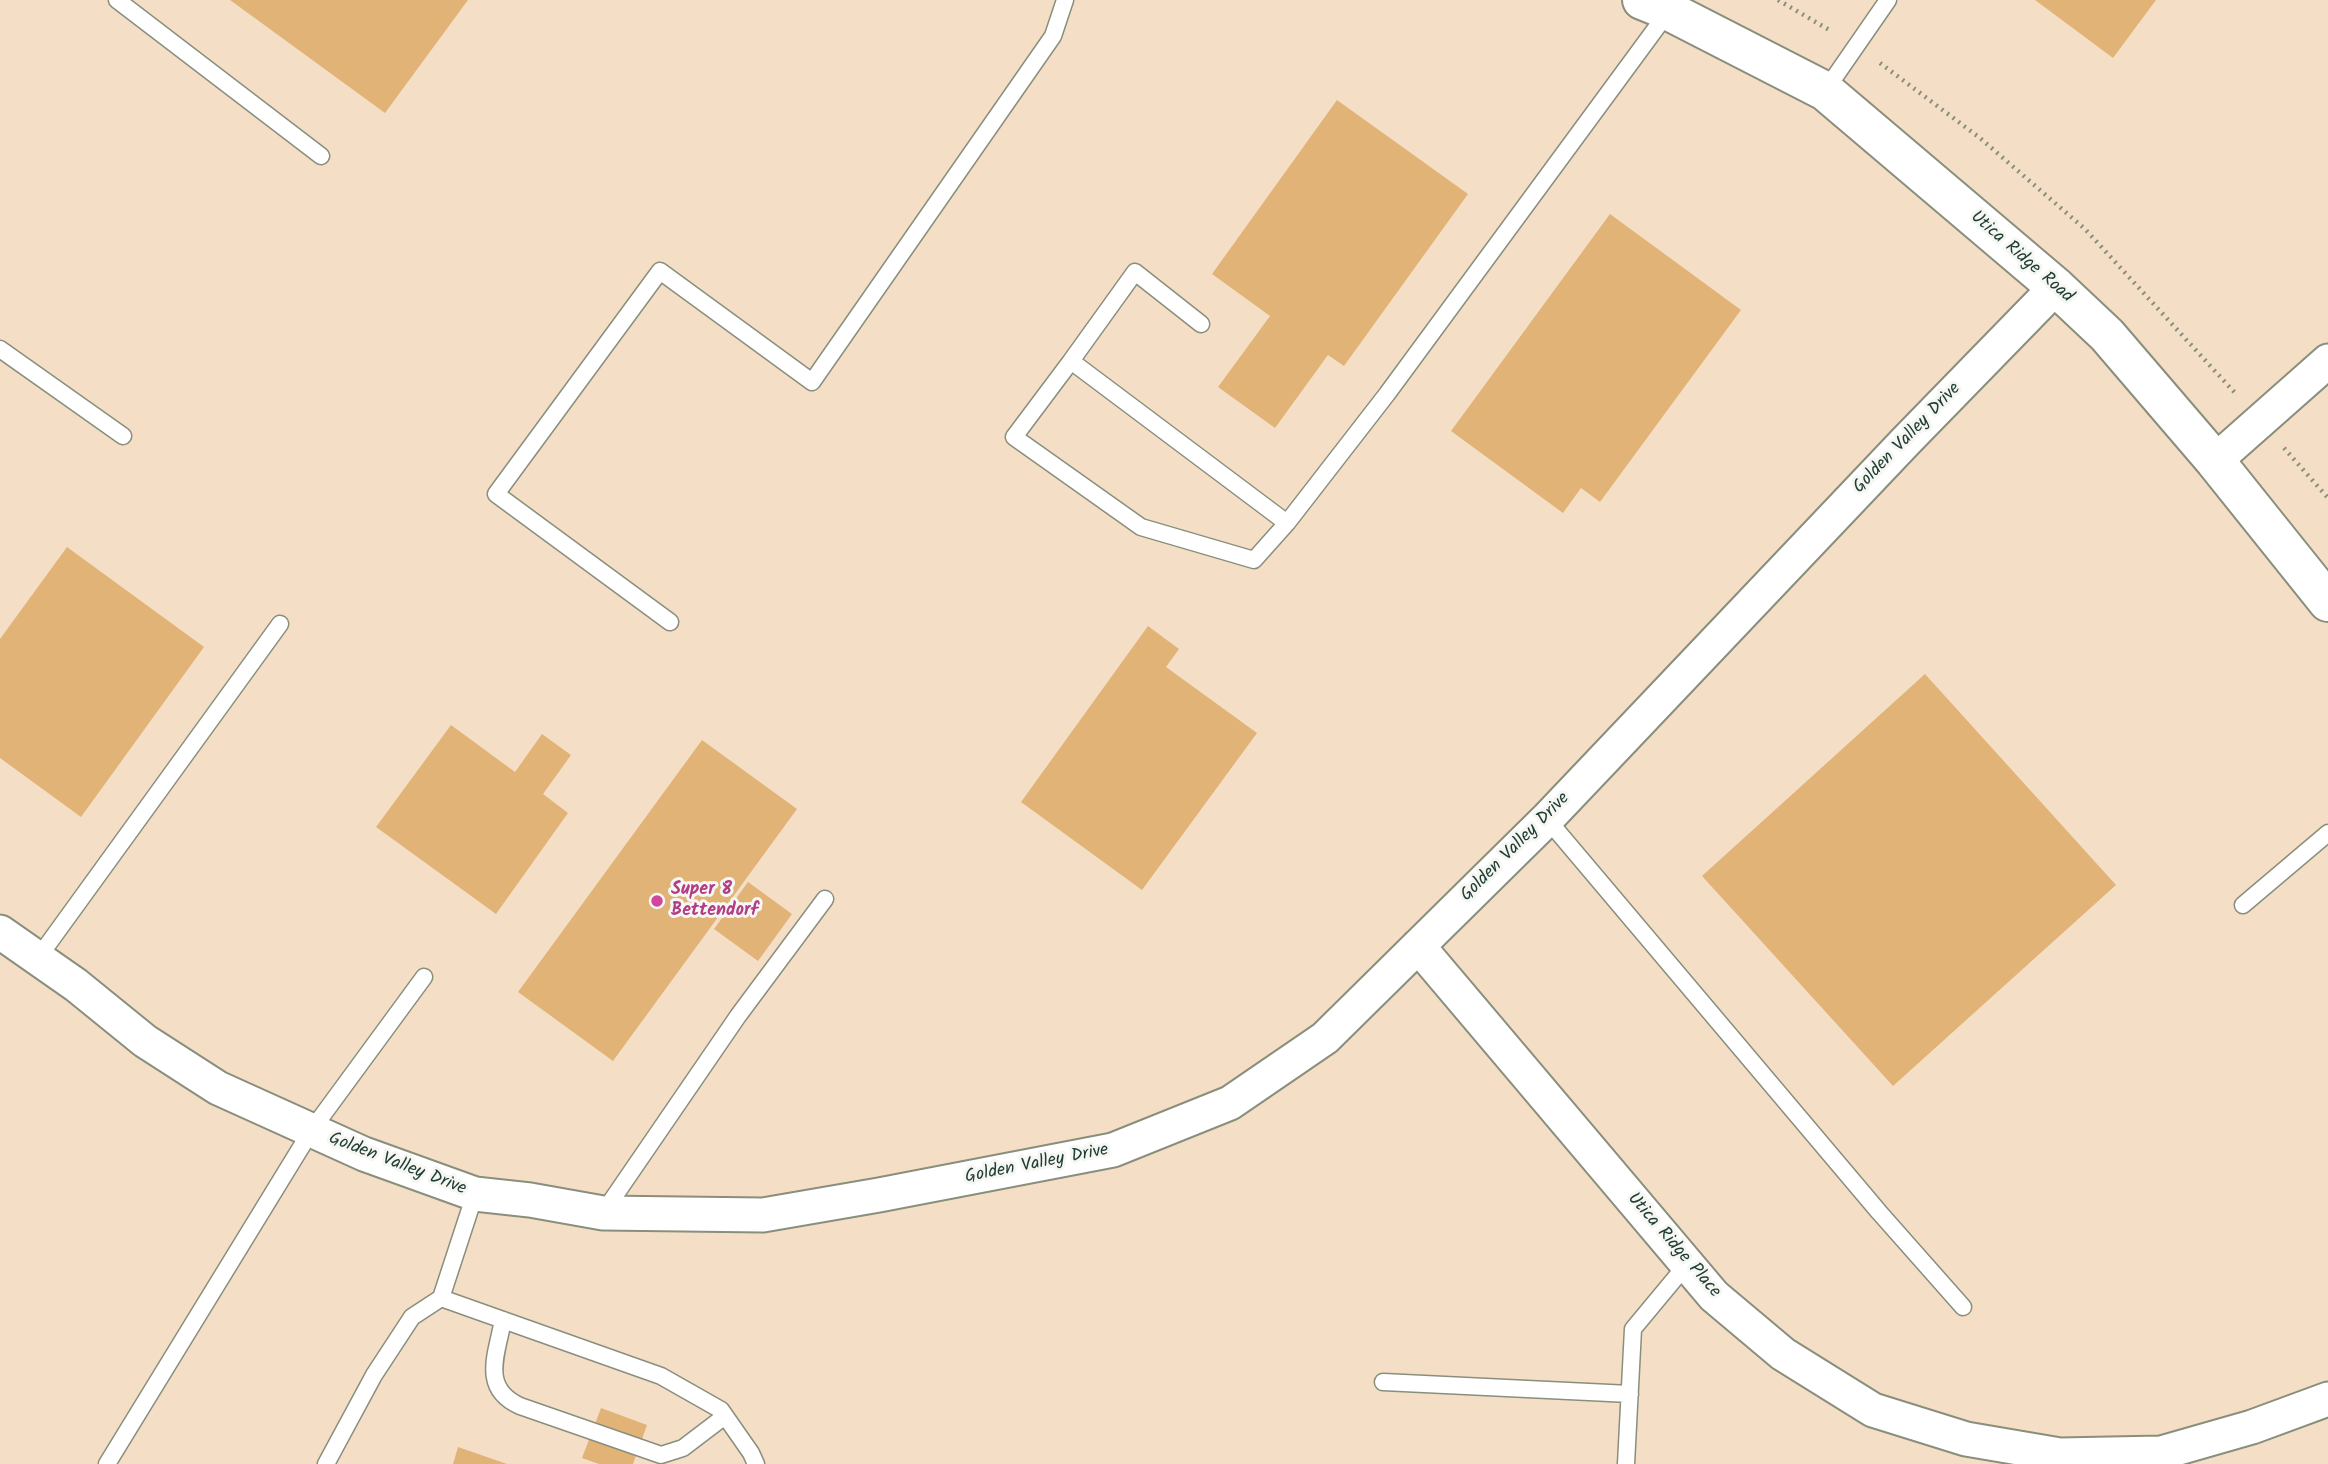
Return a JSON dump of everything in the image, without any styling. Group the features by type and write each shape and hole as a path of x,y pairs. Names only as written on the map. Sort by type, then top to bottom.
{"main road":[{"name":"Utica Ridge Road","path":"1656,5 1825,91 2056,287 2107,335 2216,460 2328,602"}],"street":[{"name":"Golden Valley Drive","path":"0,932 76,985 145,1041 218,1088 364,1154 475,1194 530,1200 603,1213 763,1215 1113,1150 1230,1103 1325,1038 1547,820 1906,441 2056,287"},
{"path":"2216,460 2328,361"},
{"name":"Utica Ridge Place","path":"1418,946 1714,1296 1783,1354 1873,1410 1966,1439 2060,1455 2161,1453 2178,1456 2328,1399"}],"lane":[{"path":"117,0 321,156"},
{"path":"670,622 496,494 660,271 812,382 1053,36 1065,0"},
{"path":"1825,91 1888,0"},
{"path":"1201,324 1135,272 1014,437 1141,527 1254,560 1287,523 1387,394 1656,5"},
{"path":"0,349 123,436"},
{"path":"1071,361 1287,523"},
{"path":"38,958 280,624"},
{"path":"1547,820 1879,1212 1964,1307"},
{"path":"2243,905 2328,833"},
{"path":"603,1213 738,1016 825,899"},
{"path":"107,1464 311,1131 424,977"},
{"path":"326,1464 374,1375 412,1317 441,1298 475,1194"},
{"path":"1626,1464 1633,1329 1687,1264"},
{"path":"441,1298 661,1377 721,1410 751,1452 756,1464"},
{"path":"503,1320 494,1379 499,1390 520,1406 661,1455 683,1448 725,1416"},
{"path":"1383,1381 1630,1394"}],"path":[{"path":"1778,0 1857,46 1980,138 2085,229 2328,498"}],"building":[{"path":"230,0 468,0 385,113"},
{"path":"2035,0 2156,0 2113,58"},
{"path":"1337,100 1468,194 1344,366 1328,355 1275,428 1218,387 1270,316 1212,274"},
{"path":"1610,214 1741,310 1600,502 1581,488 1563,513 1451,431"},
{"path":"67,547 204,647 81,817 0,758 0,639"},
{"path":"1148,626 1179,649 1166,667 1257,733 1142,890 1021,802"},
{"path":"1925,674 2116,885 1893,1086 1702,876"},
{"path":"451,725 515,772 542,734 571,755 543,794 568,813 496,914 376,827"},
{"name":"Super 8 Bettendorf","path":"702,740 797,809 613,1061 518,992"},
{"path":"748,882 792,914 758,961 714,929"},
{"path":"601,1408 647,1425 633,1464 599,1464 582,1458"},
{"path":"458,1447 507,1464 453,1464"}],"place":[{"name":"Super 8 Bettendorf","path":"657,901"}]}
